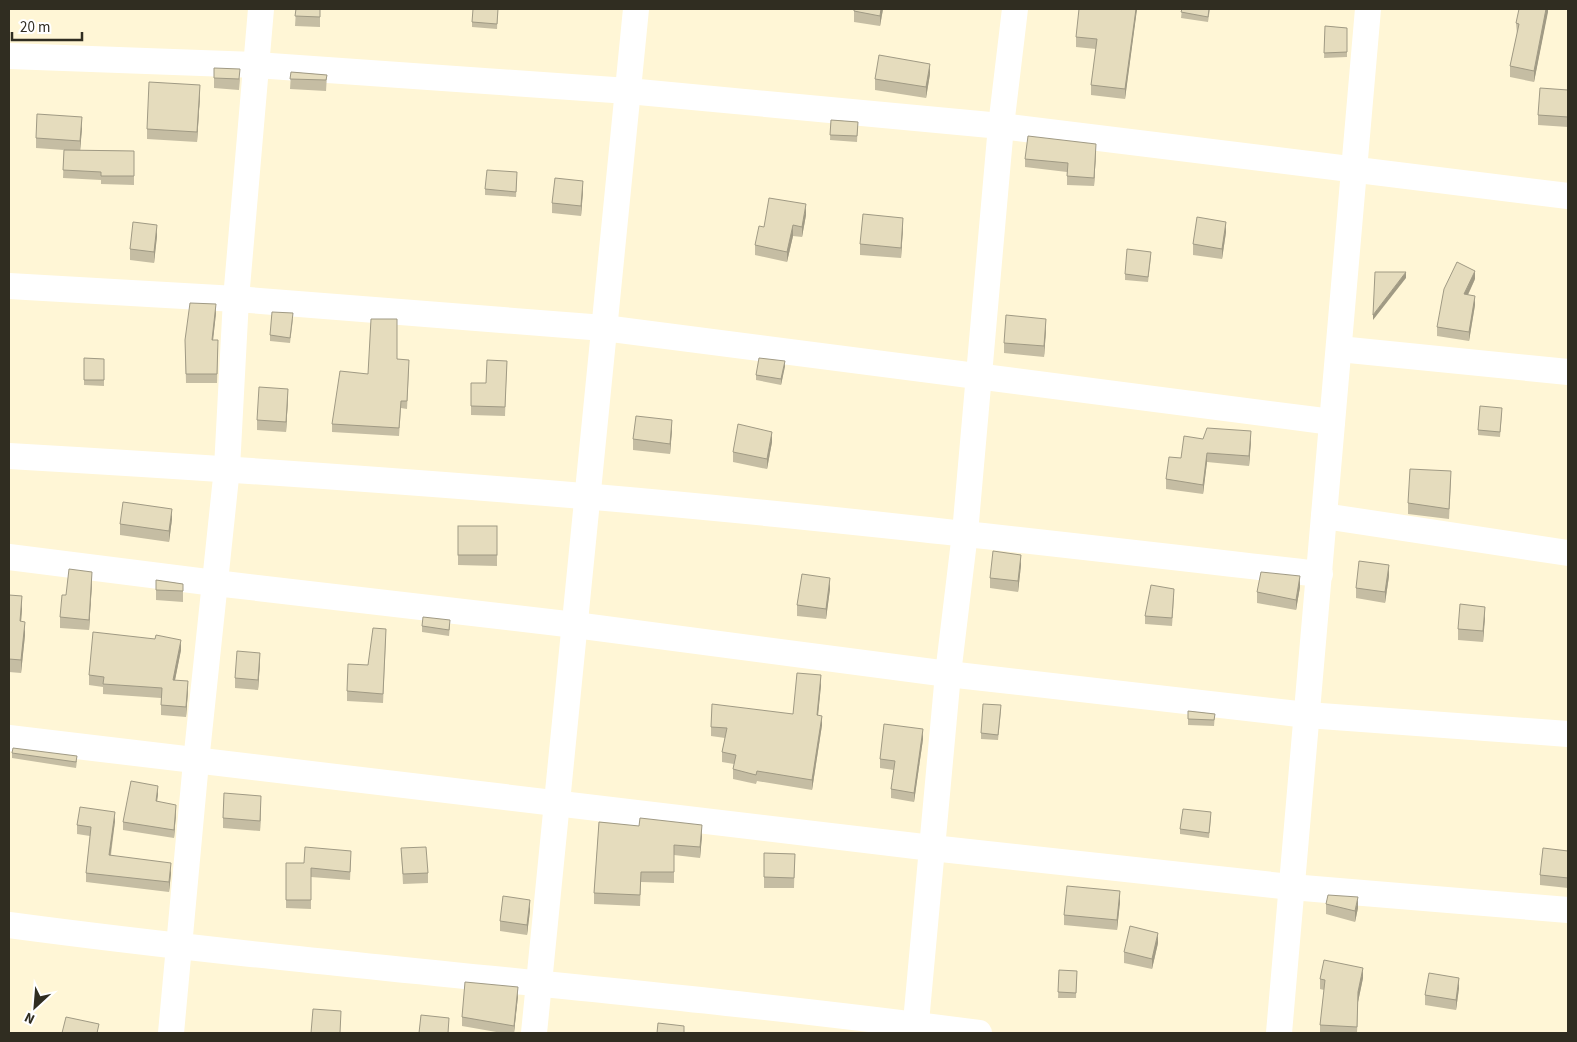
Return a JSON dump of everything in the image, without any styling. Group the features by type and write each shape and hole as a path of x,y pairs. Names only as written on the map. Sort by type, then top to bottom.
{"street":[{"path":"171,1033 196,762 227,468 236,299 261,9"},
{"path":"534,1033 636,9"},
{"path":"916,1029 948,674 965,534 1001,126 1015,9"},
{"path":"1279,1033 1368,9"},
{"path":"9,56 256,65 628,91 1001,126 1568,196"},
{"path":"9,286 236,299 604,328 1332,422"},
{"path":"1339,349 1568,372"},
{"path":"9,456 227,468 586,496 965,534 1320,574"},
{"path":"1324,516 1568,552"},
{"path":"9,557 215,584 575,625 948,674 1307,715 1568,734"},
{"path":"9,738 196,762 1291,888 1568,910"},
{"path":"9,925 178,948 539,984 916,1029 979,1033"}],"building":[{"path":"296,9 320,9 320,17 295,16"},
{"path":"473,9 498,9 497,24 472,22"},
{"path":"854,9 881,9 880,16 854,11"},
{"path":"1079,9 1136,9 1125,89 1091,85 1097,39 1076,37"},
{"path":"1182,9 1209,9 1208,17 1181,12"},
{"path":"1519,9 1546,9 1534,71 1510,66 1519,24 1516,23"},
{"path":"1325,26 1347,28 1347,52 1324,53"},
{"path":"879,55 930,64 926,87 875,79"},
{"path":"214,68 240,69 239,79 214,78"},
{"path":"291,72 327,75 326,80 290,79"},
{"path":"149,82 200,85 197,132 147,129"},
{"path":"1540,88 1568,90 1568,117 1538,115"},
{"path":"37,114 82,117 80,141 36,138"},
{"path":"831,120 858,122 857,136 830,135"},
{"path":"1028,136 1096,144 1094,178 1067,176 1068,163 1025,159"},
{"path":"64,150 134,151 134,176 101,176 101,172 63,170"},
{"path":"487,170 517,172 516,192 485,189"},
{"path":"555,178 583,181 581,206 552,203"},
{"path":"769,198 806,204 802,227 793,225 787,252 755,245 759,226 764,227"},
{"path":"863,214 903,218 901,248 860,244"},
{"path":"1197,217 1226,222 1222,249 1193,244"},
{"path":"133,222 157,225 154,252 130,249"},
{"path":"1127,249 1151,252 1148,277 1125,274"},
{"path":"1457,262 1475,271 1464,294 1475,296 1469,332 1437,327 1444,289"},
{"path":"1375,272 1406,272 1373,315"},
{"path":"190,303 216,304 212,340 218,340 217,374 186,374 185,340"},
{"path":"272,312 293,313 290,338 270,335"},
{"path":"1006,315 1046,319 1044,346 1004,343"},
{"path":"371,319 397,319 397,359 409,360 407,401 401,401 399,428 332,424 340,371 368,374"},
{"path":"84,358 104,359 104,380 84,380"},
{"path":"759,358 785,361 781,379 756,375"},
{"path":"487,360 507,361 505,407 471,406 471,383 486,383"},
{"path":"259,387 288,389 286,422 257,420"},
{"path":"1480,406 1502,408 1500,432 1478,430"},
{"path":"636,416 672,420 670,444 633,439"},
{"path":"738,424 772,432 767,459 733,452"},
{"path":"1207,428 1251,431 1249,456 1207,453 1203,485 1166,479 1169,457 1181,458 1184,436 1203,439"},
{"path":"1410,469 1451,471 1449,509 1408,503"},
{"path":"123,502 172,509 169,531 120,524"},
{"path":"458,526 497,526 497,555 458,555"},
{"path":"993,551 1021,555 1018,581 990,578"},
{"path":"1359,561 1389,565 1385,592 1356,588"},
{"path":"69,569 92,572 89,620 60,617 62,595 66,595"},
{"path":"1261,572 1300,576 1296,600 1257,592"},
{"path":"802,574 830,578 826,609 797,605"},
{"path":"156,580 183,584 183,591 156,590"},
{"path":"1151,585 1174,589 1172,618 1145,616"},
{"path":"9,595 22,596 20,621 25,622 21,660 9,659"},
{"path":"1460,604 1485,607 1483,631 1458,629"},
{"path":"423,617 450,620 449,630 422,626"},
{"path":"373,628 386,629 383,694 347,691 348,664 368,665"},
{"path":"93,632 155,639 156,635 181,640 173,680 188,681 186,707 161,705 162,688 103,684 104,677 89,675"},
{"path":"237,651 260,653 258,680 235,678"},
{"path":"797,673 821,675 817,715 822,716 812,780 757,771 756,775 733,769 736,755 722,752 727,728 711,727 712,704 793,714"},
{"path":"983,704 1001,705 998,735 981,733"},
{"path":"1188,711 1215,714 1214,720 1188,719"},
{"path":"884,724 923,729 914,793 891,789 895,761 880,759"},
{"path":"13,748 77,756 76,762 12,753"},
{"path":"131,781 158,786 156,801 176,805 174,830 123,822"},
{"path":"224,793 261,796 260,821 223,818"},
{"path":"80,807 115,812 109,855 171,863 169,882 86,873 91,827 77,825"},
{"path":"1183,809 1211,812 1209,833 1180,829"},
{"path":"640,818 702,825 700,847 674,845 674,872 641,872 640,895 594,893 599,822 639,826"},
{"path":"305,847 351,851 350,872 311,868 311,900 286,900 286,863 304,863"},
{"path":"426,847 428,873 403,874 401,848"},
{"path":"1543,848 1568,851 1568,878 1540,875"},
{"path":"764,853 795,854 794,878 764,877"},
{"path":"1067,886 1120,891 1117,920 1064,915"},
{"path":"1328,895 1358,897 1355,911 1326,904"},
{"path":"503,896 530,900 527,925 500,921"},
{"path":"1130,926 1158,933 1152,959 1124,952"},
{"path":"1324,960 1363,968 1358,992 1357,1027 1320,1025 1325,980 1320,979"},
{"path":"1059,970 1077,971 1076,993 1058,992"},
{"path":"1429,973 1459,978 1456,1000 1425,995"},
{"path":"465,982 518,987 514,1026 462,1017"},
{"path":"313,1009 341,1011 340,1033 311,1033"},
{"path":"421,1015 449,1018 448,1033 419,1033"},
{"path":"66,1017 99,1024 97,1033 62,1033"},
{"path":"658,1023 684,1026 684,1033 657,1033"}]}
